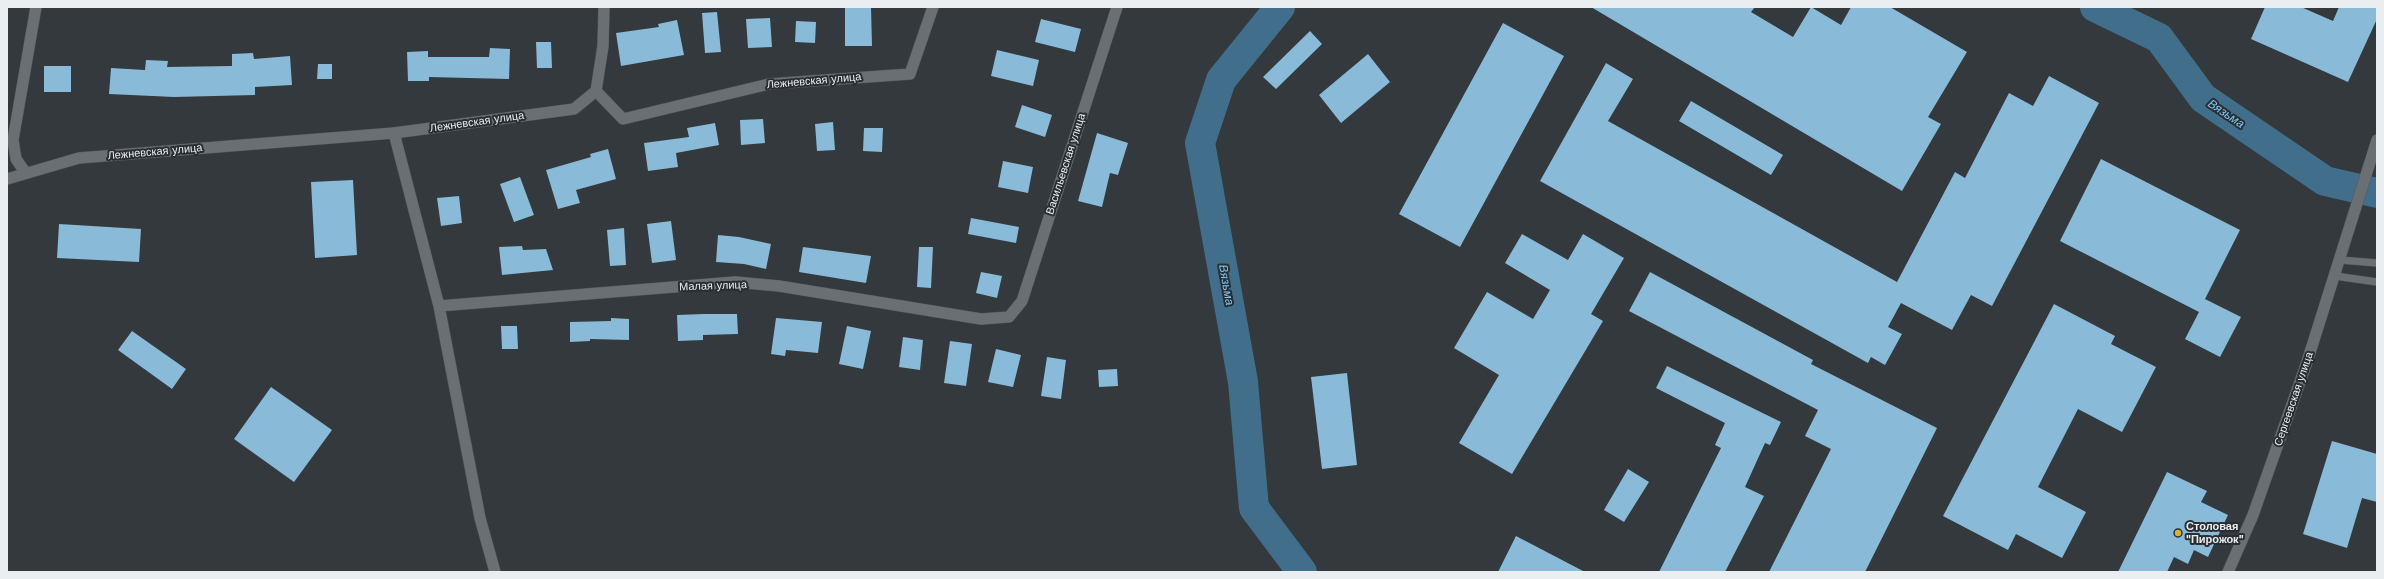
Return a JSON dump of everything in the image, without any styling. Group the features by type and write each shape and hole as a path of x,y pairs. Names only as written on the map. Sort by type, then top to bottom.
{"street":[{"path":"25,172 16,159 10,137 36,7"},
{"path":"596,91 603,46 604,7"},
{"name":"Лежневская улица","path":"7,179 25,172 79,158 394,133 574,109 596,91 623,119 769,84 910,74 933,7"},
{"name":"Васильевская улица","path":"1009,317 1022,301 1117,7"},
{"path":"394,133 439,306 480,518 495,572"},
{"name":"Сергеевская улица","path":"2228,572 2253,515 2308,362 2377,140"},
{"name":"Малая улица","path":"439,306 735,282 780,286 981,319 1009,317"}],"lane":[{"path":"2340,260 2377,263"},
{"path":"2335,276 2377,282"}],"building":[{"path":"845,7 871,7 872,46 845,46"},
{"path":"1591,7 1755,7 1751,12 1793,37 1811,7 1841,25 1851,7 1890,7 1967,52 1928,117 1941,124 1902,191"},
{"path":"2265,7 2301,7 2333,21 2339,7 2377,7 2377,19 2348,82 2251,39"},
{"path":"717,12 721,52 705,53 702,13"},
{"path":"770,18 772,47 748,48 746,19"},
{"path":"1041,19 1081,29 1075,52 1035,42"},
{"path":"677,20 684,55 621,66 616,33 659,27 658,24"},
{"path":"796,21 816,22 815,43 795,42"},
{"path":"1503,23 1564,56 1460,247 1399,214"},
{"path":"1310,31 1322,44 1276,89 1263,77"},
{"path":"536,42 551,42 552,68 537,68"},
{"path":"490,48 510,49 509,79 429,77 429,81 408,81 407,52 428,51 428,57 489,57"},
{"path":"997,50 1039,60 1033,86 991,76"},
{"path":"253,53 254,59 290,56 292,85 255,87 255,95 174,97 109,94 111,68 145,70 146,60 168,61 167,67 232,66 232,54"},
{"path":"1368,54 1390,82 1341,123 1319,95"},
{"path":"1606,63 1633,79 1608,121 1897,282 1955,172 1965,178 2009,93 2033,106 2049,76 2099,103 1992,306 1971,295 1952,330 1901,303 1888,327 1902,334 1885,365 1871,357 1868,363 1540,181"},
{"path":"318,64 332,64 332,79 317,79"},
{"path":"44,66 71,66 71,92 44,92"},
{"path":"1691,101 1783,155 1771,175 1679,121"},
{"path":"1022,105 1052,115 1045,137 1015,127"},
{"path":"763,119 765,143 741,145 740,120"},
{"path":"833,122 835,150 817,151 815,124"},
{"path":"715,123 719,145 676,153 678,167 648,171 644,143 689,137 687,128"},
{"path":"864,128 883,128 882,152 863,151"},
{"path":"1097,133 1128,143 1118,175 1110,173 1102,207 1078,201"},
{"path":"608,149 616,179 576,190 580,203 558,209 546,170 591,157 590,154"},
{"path":"2101,159 2240,230 2205,299 2241,317 2220,357 2185,339 2199,312 2060,241"},
{"path":"1003,161 1033,167 1028,193 998,187"},
{"path":"520,177 534,215 514,222 500,184"},
{"path":"353,180 357,255 315,258 311,182"},
{"path":"459,196 462,223 441,226 437,198"},
{"path":"971,218 1019,227 1016,243 968,234"},
{"path":"671,221 676,260 652,263 647,224"},
{"path":"59,224 141,229 139,262 57,258"},
{"path":"624,228 626,265 610,266 607,230"},
{"path":"1522,234 1568,260 1583,234 1624,258 1591,314 1603,321 1512,474 1459,443 1499,375 1454,348 1487,292 1533,319 1550,290 1505,263"},
{"path":"718,235 739,237 771,244 766,269 744,264 716,262"},
{"path":"522,246 523,250 546,249 553,270 502,275 499,247"},
{"path":"803,247 871,256 866,283 799,272"},
{"path":"919,247 933,247 931,288 917,287"},
{"path":"981,272 1002,276 997,298 976,293"},
{"path":"1650,272 1813,360 1811,364 1937,428 1865,572 1769,572 1831,449 1805,436 1818,410 1629,311"},
{"path":"2054,304 2115,336 2111,344 2156,367 2122,432 2078,409 2038,487 2086,512 2062,558 2016,534 2008,550 1943,516"},
{"path":"737,314 738,334 703,335 703,340 678,341 677,315"},
{"path":"611,318 629,319 629,340 590,339 590,341 570,342 570,322 611,321"},
{"path":"776,318 822,322 818,353 786,350 785,356 771,354"},
{"path":"501,326 517,326 518,349 502,349"},
{"path":"847,326 871,331 863,369 839,364"},
{"path":"132,331 186,369 172,389 118,350"},
{"path":"903,337 923,340 920,370 899,367"},
{"path":"950,341 972,344 966,386 944,383"},
{"path":"996,349 1021,355 1013,387 988,382"},
{"path":"1047,357 1066,360 1061,399 1041,396"},
{"path":"1667,366 1781,422 1770,445 1765,443 1745,487 1764,496 1725,572 1659,572 1721,448 1715,445 1725,423 1656,388"},
{"path":"1117,369 1118,386 1099,387 1098,370"},
{"path":"1347,373 1357,465 1322,469 1311,377"},
{"path":"271,387 332,430 294,482 234,439"},
{"path":"2332,441 2377,454 2377,502 2362,498 2347,548 2303,534"},
{"path":"1628,469 1649,482 1624,522 1604,510"},
{"name":"Столовая \"Пирожок\"","path":"2167,472 2207,491 2201,502 2228,515 2208,557 2194,550 2188,564 2174,557 2167,572 2118,572"},
{"path":"1516,536 1585,572 1498,572"}],"waterway":[{"name":"Вязьма","path":"1280,7 1221,80 1200,143 1243,382 1254,508 1302,572"},
{"name":"Вязьма","path":"2095,7 2159,38 2203,98 2325,181 2377,193"}],"place":[{"name":"Столовая \"Пирожок\"","path":"2178,533"}]}
